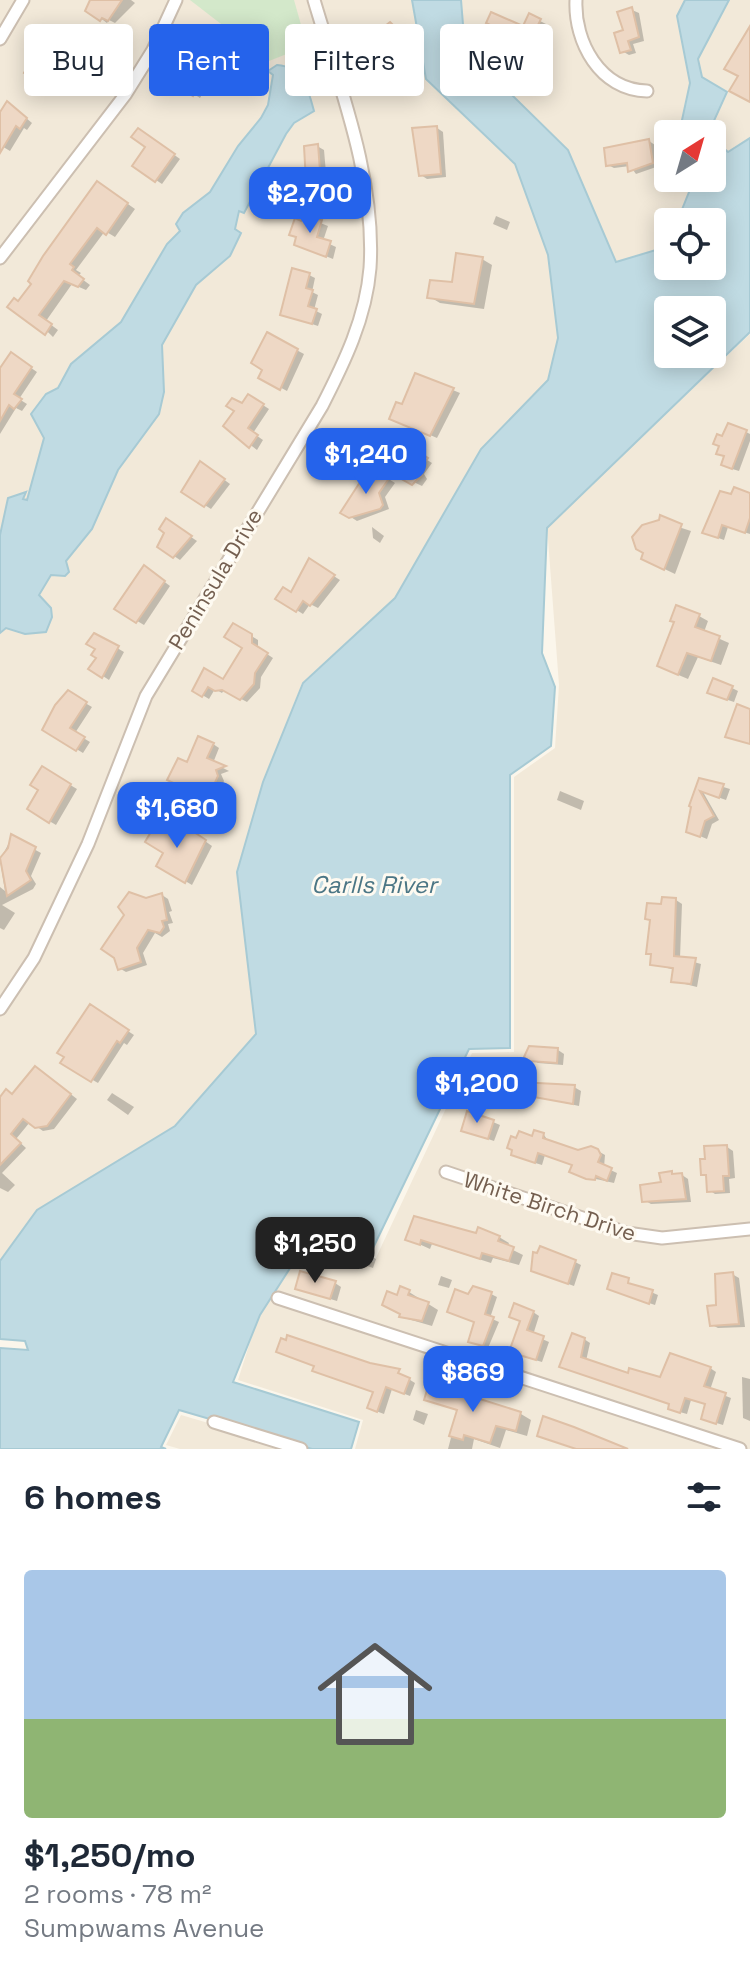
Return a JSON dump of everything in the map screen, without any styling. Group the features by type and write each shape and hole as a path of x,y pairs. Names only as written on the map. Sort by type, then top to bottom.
{"street":[{"path":"0,39 23,0"},
{"path":"0,258 125,95 153,50 176,0"},
{"name":"Peninsula Drive","path":"0,1009 34,958 88,844 146,696 322,406 348,356 362,313 370,269 368,219 350,119 314,0"},
{"path":"576,0 580,39 595,63 619,86 647,91"},
{"name":"White Birch Drive","path":"446,1172 627,1233 662,1238 750,1229"},
{"path":"278,1298 740,1449"},
{"path":"214,1422 301,1449"}],"shaded area":[{"path":"0,0 412,0 416,24 285,24 285,96 424,96 424,68 426,79 440,92 440,96 444,96 515,163 548,255 558,338 548,380 481,449 395,598 302,683 263,782 237,872 256,1034 175,1126 38,1210 0,1261"},
{"path":"461,0 685,0 677,16 690,83 682,120 654,120 654,192 689,192 683,208 654,208 654,251 615,262 568,150 513,96 553,96 553,24 463,24"},
{"path":"729,0 750,0 750,138 728,152 726,120 714,120 727,92 702,77 698,59"},
{"path":"750,334 750,1449 355,1449 363,1420 238,1380 280,1247 374,1262 472,1053 514,1052 514,777 555,748 559,685 547,526 714,368 726,368 726,357"},
{"path":"181,1415 297,1449 180,1449 166,1445"}],"green space":[{"path":"190,0 294,0 301,24 285,24 285,55 269,61 269,24 221,24"}],"water":[{"name":"Carlls River","path":"412,0 461,0 463,24 440,24 440,92 426,79 424,24 416,24"},
{"path":"685,0 729,0 698,59 702,77 727,92 714,120 682,120 690,83 677,16"},
{"path":"277,65 285,67 285,96 310,96 314,111 294,123 286,134 244,213 239,211 235,229 241,233 230,256 196,285 162,345 164,392 159,414 118,470 92,529 66,561 69,572 65,576 51,575 39,595 51,608 52,617 46,632 25,634 6,628 0,633 0,535 8,498 26,492 23,499 27,500 44,438 31,414 46,394 58,388 71,364 121,322 167,244 180,231 176,224 183,213 210,192 238,146 261,118 268,105 273,75 269,70"},
{"name":"Carlls River","path":"444,96 513,96 568,150 616,262 654,251 654,280 726,280 726,208 683,208 689,192 726,192 726,150 728,152 750,138 750,332 726,355 726,296 654,296 654,368 713,368 547,528 542,653 555,687 551,746 510,775 510,1048 469,1049 373,1248 331,1237 322,1253 301,1251 260,1315 233,1382 359,1422 351,1449 312,1449 179,1410 161,1447 166,1449 0,1449 0,1348 28,1350 25,1341 0,1339 0,1261 37,1210 175,1126 256,1034 237,872 263,782 303,683 395,598 481,449 548,380 558,338 548,255 515,164"}],"building":[{"path":"90,0 122,0 108,21 102,18 100,21 85,11"},
{"path":"632,7 639,37 628,41 631,50 620,53 614,33 623,30 617,12"},
{"path":"491,12 518,24 488,24"},
{"path":"529,13 541,19 538,24 524,24"},
{"path":"750,26 750,102 729,91 738,76 724,69"},
{"path":"7,101 27,118 20,129 16,126 0,153 0,112"},
{"path":"437,126 441,174 419,176 412,128"},
{"path":"138,128 175,154 155,182 132,166 145,147 131,137"},
{"path":"649,139 653,163 628,172 627,163 606,166 604,148"},
{"path":"318,144 320,171 329,171 331,194 329,202 313,203 311,182 306,182 304,146"},
{"path":"97,181 128,203 106,235 97,228 70,264 74,267 72,270 84,279 78,287 64,281 39,315 52,324 45,335 7,307 14,298 18,301 31,284 28,281 43,256"},
{"path":"304,214 322,220 317,237 331,241 326,257 294,245 296,237 289,235 295,218 301,221"},
{"path":"456,253 483,257 474,304 427,298 430,280 452,282"},
{"path":"292,268 310,273 306,288 313,290 308,306 317,309 312,324 280,315"},
{"path":"267,332 298,349 280,390 258,378 262,370 251,363"},
{"path":"11,352 32,367 14,394 22,399 14,409 9,405 0,421 0,368"},
{"path":"415,373 454,388 430,436 389,419 396,402 402,404"},
{"path":"248,394 264,404 248,428 258,435 249,448 223,426 234,411 226,406 232,398 242,403"},
{"path":"728,423 747,430 732,469 721,465 724,456 716,454 719,446 713,444 717,434 722,436"},
{"path":"419,452 428,458 419,470 422,475 412,485 396,476 405,461 410,464"},
{"path":"200,461 225,479 204,507 181,492"},
{"path":"375,468 390,477 379,493 383,505 380,509 349,518 340,513 360,482 368,480"},
{"path":"734,487 750,493 750,518 745,533 722,525 718,538 702,533 720,491 731,494"},
{"path":"660,515 682,524 664,570 641,559 643,553 636,549 632,537 642,525 659,520"},
{"path":"166,518 192,536 173,558 157,547 164,533 159,529"},
{"path":"309,558 335,575 310,606 303,601 296,612 275,599 283,587 291,592"},
{"path":"144,565 165,581 136,623 114,609"},
{"path":"676,605 700,614 695,627 720,636 711,661 687,653 678,675 657,666 674,622 670,621"},
{"path":"233,623 252,634 252,643 268,653 255,673 254,684 240,700 222,690 215,691 208,687 202,697 192,691 204,668 223,679 242,648 224,637"},
{"path":"94,633 119,646 102,678 88,669 96,658 91,655 95,649 86,644"},
{"path":"713,678 733,686 727,700 707,693"},
{"path":"68,690 87,702 70,728 85,737 76,751 42,730 55,705"},
{"path":"737,704 750,709 750,744 725,737"},
{"path":"198,736 214,743 207,758 226,766 216,770 218,776 212,789 202,796 197,794 191,809 172,801 178,785 167,780 178,758 187,762"},
{"path":"42,766 71,784 49,823 27,809 38,790 30,785"},
{"path":"699,778 724,784 719,798 700,791 714,816 705,821 700,837 686,832 689,806"},
{"path":"182,824 206,840 185,883 156,866 163,853 145,842 155,825 174,836"},
{"path":"11,834 36,847 26,871 31,880 7,896 0,858 8,848"},
{"path":"129,892 146,898 162,893 167,920 162,921 164,927 160,933 148,930 137,948 141,962 118,970 114,958 101,949 124,915 118,907"},
{"path":"662,897 676,898 674,956 696,958 691,984 671,982 673,968 650,965 651,954 646,954 650,920 645,919 647,903 661,904"},
{"path":"90,1004 129,1030 120,1043 117,1041 91,1082 60,1063 64,1057 57,1053"},
{"path":"529,1046 558,1048 557,1063 529,1061 524,1057"},
{"path":"35,1066 71,1094 47,1126 35,1128 23,1119 11,1134 21,1143 0,1165 0,1097 6,1089 12,1094"},
{"path":"518,1082 575,1085 573,1104 517,1094"},
{"path":"467,1111 494,1120 488,1139 461,1131"},
{"path":"534,1130 544,1133 543,1138 578,1150 591,1146 598,1149 601,1155 598,1162 612,1168 607,1181 596,1176 595,1180 586,1179 569,1172 572,1165 538,1153 535,1163 511,1155 512,1150 507,1148 511,1136 516,1138 519,1131 532,1136"},
{"path":"727,1145 729,1176 723,1176 724,1191 707,1192 706,1175 701,1175 700,1159 705,1159 704,1146"},
{"path":"672,1171 672,1174 682,1173 686,1199 642,1202 640,1185 661,1182 659,1173"},
{"path":"414,1216 476,1233 478,1227 500,1236 498,1241 514,1247 509,1261 482,1253 480,1259 421,1240 420,1245 405,1240"},
{"path":"329,1240 370,1254 366,1266 325,1253"},
{"path":"540,1246 576,1260 568,1284 531,1271 533,1252 537,1253"},
{"path":"300,1271 336,1281 330,1299 295,1289"},
{"path":"733,1272 739,1324 710,1326 707,1306 716,1305 715,1274"},
{"path":"612,1273 629,1278 628,1283 653,1290 649,1304 607,1289"},
{"path":"400,1286 410,1290 408,1295 429,1302 422,1321 399,1317 400,1314 382,1305 387,1291 397,1295"},
{"path":"473,1286 492,1292 485,1314 494,1317 483,1346 468,1342 474,1322 447,1312 455,1289 468,1294"},
{"path":"514,1303 534,1311 527,1330 544,1336 536,1360 509,1352 520,1321 509,1317"},
{"path":"572,1333 585,1338 581,1357 628,1373 629,1368 660,1377 670,1353 711,1367 704,1386 726,1393 716,1424 701,1419 705,1404 685,1398 680,1413 668,1409 669,1404 559,1367"},
{"path":"287,1335 370,1363 400,1369 398,1373 410,1378 404,1394 386,1387 377,1412 367,1408 373,1392 312,1371 314,1366 276,1352 281,1338 286,1340"},
{"path":"429,1383 521,1412 516,1431 496,1426 490,1443 464,1435 463,1440 449,1436 457,1410 424,1400"},
{"path":"543,1416 628,1449 576,1449 537,1436"}]}
